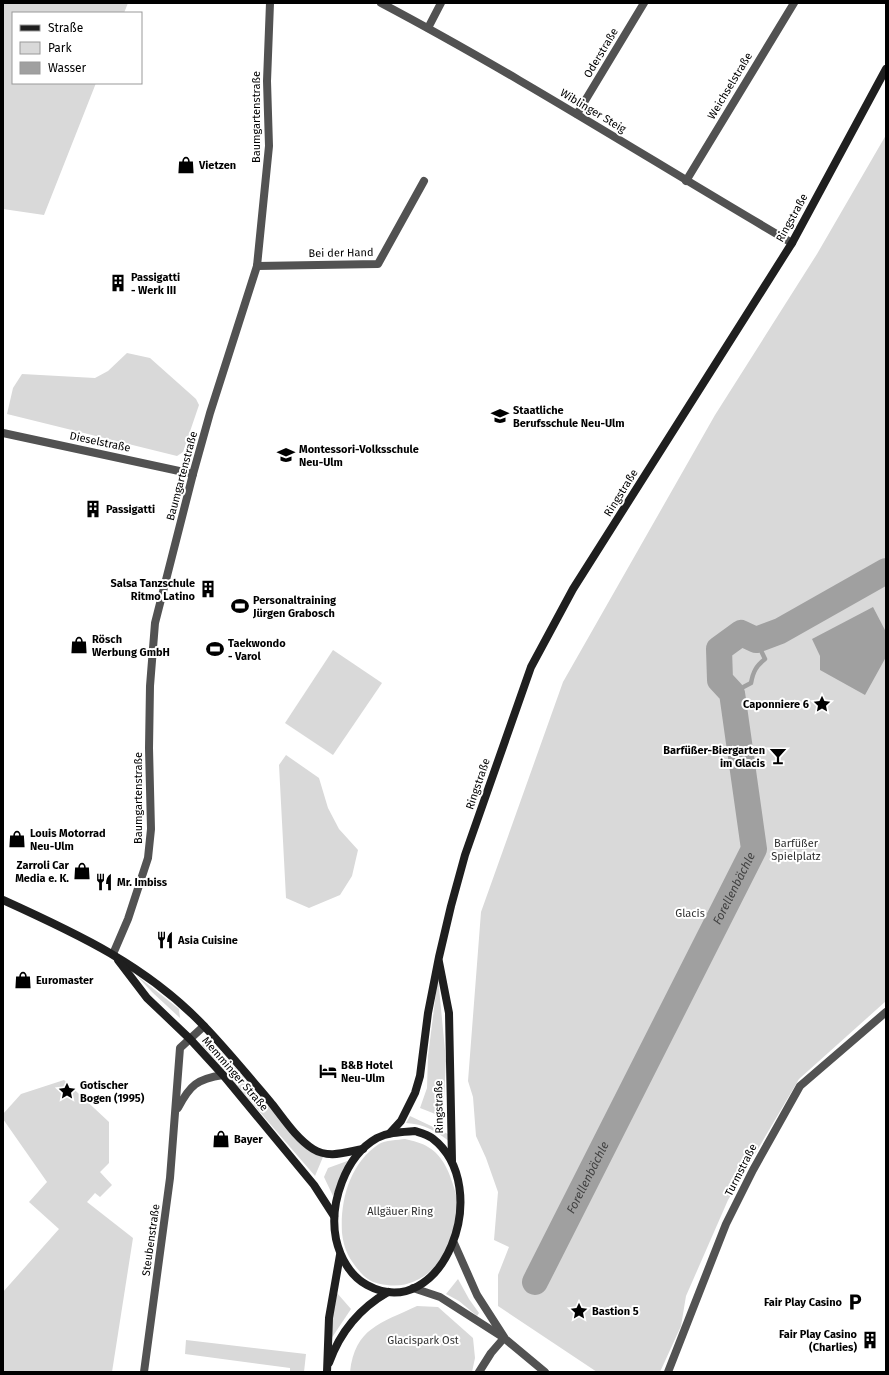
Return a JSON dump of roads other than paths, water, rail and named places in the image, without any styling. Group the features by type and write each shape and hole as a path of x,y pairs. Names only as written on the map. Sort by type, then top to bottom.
{"main road":[{"name":"Ringstraße","path":"390,1133 401,1121 409,1106 420,1076 428,1013 439,957 465,855 531,667 573,589 792,243 886,69"},
{"name":"Memminger Straße","path":"3,900 113,954 161,986 204,1026 246,1073 299,1137 313,1149 326,1154 363,1149"},
{"name":"Memminger Straße","path":"113,954 147,998 190,1039 223,1075 314,1185 334,1216"},
{"name":"Ringstraße","path":"439,957 449,1013 452,1162"},
{"path":"416,1131 431,1137 443,1148 452,1162 461,1197 460,1217 454,1243 444,1261 430,1277 413,1288 403,1291 388,1292 373,1288 363,1283 346,1265 340,1255 336,1237 334,1216 347,1171 363,1149 377,1139 390,1133 416,1131"},
{"path":"327,1370 329,1318 340,1255"},
{"path":"327,1370 336,1344 342,1335 365,1308 388,1292"}],"street":[{"name":"Baumgartenstraße","path":"113,954 130,914 148,858 151,829 149,748 155,624 193,474 217,390 240,323 257,266 269,146 267,81 270,3"},
{"name":"Wiblinger Steig","path":"381,3 428,28 577,114 792,243"},
{"path":"428,28 441,3"},
{"name":"Oderstraße","path":"577,114 644,3"},
{"name":"Weichselstraße","path":"686,180 794,3"},
{"name":"Bei der Hand","path":"257,266 378,264 424,181"},
{"name":"Dieselstraße","path":"3,432 193,474"},
{"name":"Turmstraße","path":"668,1372 726,1224 752,1170 800,1086 886,1012"},
{"name":"Steubenstraße","path":"144,1372 166,1216 177,1110 180,1048 204,1026"},
{"name":"Steubenstraße","path":"177,1110 190,1088 205,1078 223,1075"},
{"path":"454,1243 477,1295 504,1338"},
{"path":"413,1288 440,1297 504,1338 545,1372"},
{"path":"479,1372 491,1353 504,1338"}],"water":[{"path":"873,607 886,632 886,657 865,695 820,670 820,656 812,639"}],"waterway":[{"name":"Forellenbächle","path":"535,1282 754,849 732,693 720,680 719,649 741,633 756,640 780,631 886,571"},
{"path":"732,693 751,683 755,670 765,659 756,640"}],"place":[{"name":"Vietzen","path":"186,165"},
{"name":"Passigatti - Werk III","path":"118,283"},
{"name":"Staatliche Berufsschule Neu-Ulm","path":"500,416"},
{"name":"Montessori-Volksschule Neu-Ulm","path":"286,455"},
{"name":"Passigatti","path":"93,509"},
{"name":"Salsa Tanzschule Ritmo Latino","path":"208,589"},
{"name":"Personaltraining Jürgen Grabosch","path":"240,606"},
{"name":"Rösch Werbung GmbH","path":"79,645"},
{"name":"Taekwondo - Varol","path":"215,649"},
{"name":"Caponniere 6","path":"822,704"},
{"name":"Barfüßer-Biergarten im Glacis","path":"778,756"},
{"name":"Louis Motorrad Neu-Ulm","path":"17,839"},
{"name":"Zarroli Car Media e. K.","path":"82,871"},
{"name":"Mr. Imbiss","path":"104,882"},
{"name":"Asia Cuisine","path":"165,940"},
{"name":"Euromaster","path":"23,980"},
{"name":"B&B Hotel Neu-Ulm","path":"328,1071"},
{"name":"Gotischer Bogen (1995)","path":"67,1091"},
{"name":"Bayer","path":"221,1139"},
{"name":"Fair Play Casino","path":"855,1302"},
{"name":"Bastion 5","path":"579,1311"},
{"name":"Fair Play Casino (Charlies)","path":"870,1340"}],"park label":[{"name":"Barfüßer Spielplatz","path":"796,849"},
{"name":"Glacis","path":"690,913"},
{"name":"Allgäuer Ring","path":"400,1211"},
{"name":"Glacispark Ost","path":"423,1340"}]}
